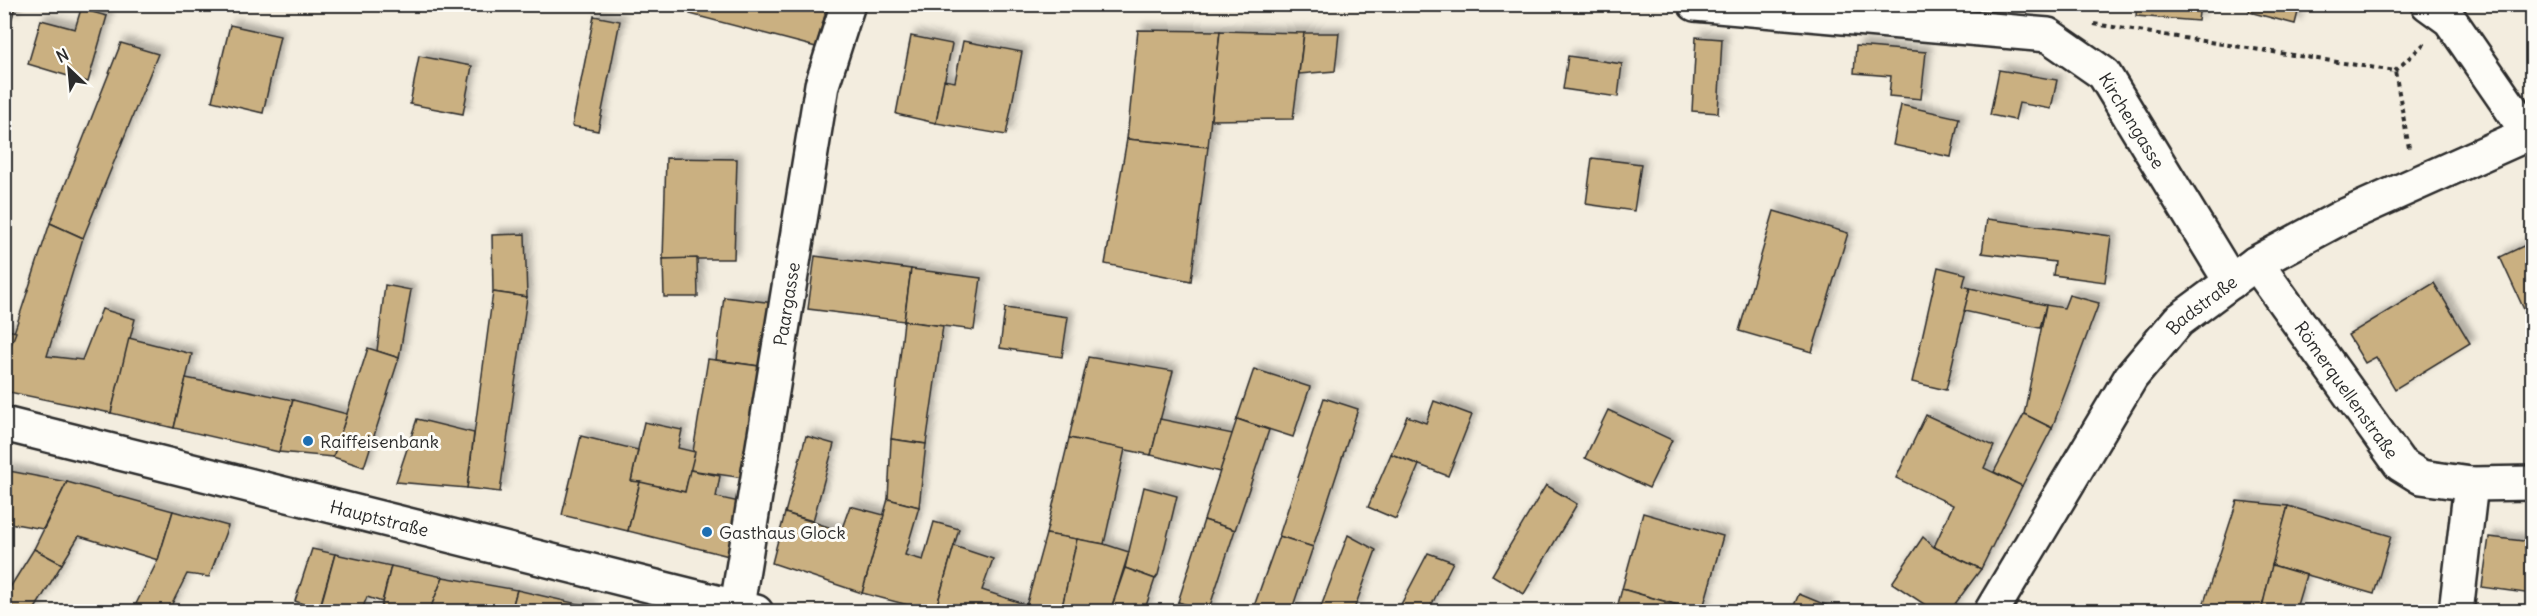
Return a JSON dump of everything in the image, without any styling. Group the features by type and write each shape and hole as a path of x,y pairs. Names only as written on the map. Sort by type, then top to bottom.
{"street":[{"name":"Paargasse","path":"746,609 822,85 849,4"},
{"name":"Kirchengasse","path":"1695,4 2048,35 2104,74 2243,273"},
{"path":"2428,4 2450,20 2530,133"},
{"name":"Badstraße","path":"1991,612 2131,377 2178,321 2243,273 2342,217 2530,133"},
{"name":"Römerquellenstraße","path":"2243,273 2400,464 2421,477 2471,484 2532,483"},
{"name":"Hauptstraße","path":"4,424 746,609"},
{"path":"2456,612 2471,484"}],"path":[{"path":"2048,35 2088,22 2394,71 2410,157 2421,183"}],"building":[{"path":"4,4 16,4 12,18 4,16"},
{"path":"693,4 828,4 816,47 690,14"},
{"path":"2031,4 2062,4 2062,10 2030,7"},
{"path":"2137,4 2200,4 2198,21 2136,16"},
{"path":"2251,4 2300,4 2295,24 2249,12"},
{"path":"81,9 107,16 88,82 28,64 41,20 75,29"},
{"path":"594,16 620,21 598,131 572,126"},
{"path":"230,25 280,36 263,113 212,101"},
{"path":"1138,30 1220,31 1208,147 1127,139"},
{"path":"1220,31 1304,33 1293,119 1211,120"},
{"path":"1304,33 1339,33 1335,71 1299,74"},
{"path":"911,36 952,44 936,123 896,114"},
{"path":"1696,37 1722,39 1718,113 1692,111"},
{"path":"963,41 1022,52 1006,135 936,123 944,80 955,82"},
{"path":"121,43 158,54 83,238 50,223"},
{"path":"1856,46 1926,52 1921,99 1889,96 1891,76 1854,73"},
{"path":"419,56 472,66 463,114 410,104"},
{"path":"1568,56 1622,64 1618,97 1563,89"},
{"path":"1999,70 2057,80 2051,109 2019,103 2015,120 1990,115"},
{"path":"1901,105 1959,118 1951,157 1893,145"},
{"path":"1127,139 1208,147 1191,281 1105,264"},
{"path":"666,158 737,159 734,259 663,259"},
{"path":"1592,158 1641,164 1634,211 1586,204"},
{"path":"1774,211 1848,233 1812,352 1739,331"},
{"path":"1987,219 2111,236 2105,282 2053,275 2055,262 1982,253"},
{"path":"50,223 83,238 47,356 82,360 102,309 135,319 111,413 4,391 4,363"},
{"path":"525,234 527,297 493,292 492,235"},
{"path":"2532,242 2532,327 2500,257"},
{"path":"815,256 911,269 904,321 808,309"},
{"path":"697,258 698,297 664,297 663,259"},
{"path":"1938,267 1966,274 1963,286 1970,288 1946,390 1912,382"},
{"path":"911,269 981,278 974,330 904,321"},
{"path":"2434,283 2470,343 2395,389 2376,357 2365,363 2348,335"},
{"path":"385,285 411,290 399,358 377,351"},
{"path":"1970,288 2046,305 2040,328 1964,311"},
{"path":"493,292 527,297 500,492 467,488"},
{"path":"2069,295 2099,303 2052,428 2024,414 2046,305 2064,308"},
{"path":"724,297 774,303 766,367 716,360"},
{"path":"1005,308 1068,317 1062,357 1000,348"},
{"path":"904,321 943,326 926,444 891,439"},
{"path":"4,329 16,332 4,363"},
{"path":"129,338 192,354 174,428 111,413"},
{"path":"368,348 399,358 364,467 333,457"},
{"path":"1088,357 1173,371 1151,455 1069,438"},
{"path":"708,359 766,367 750,479 690,470"},
{"path":"1254,369 1310,387 1293,437 1237,419"},
{"path":"186,378 293,400 279,452 174,428"},
{"path":"1324,398 1358,409 1313,547 1279,536"},
{"path":"293,400 347,414 333,457 279,452"},
{"path":"1434,401 1472,415 1448,476 1391,454 1407,416 1426,423"},
{"path":"1608,410 1672,440 1649,488 1585,458"},
{"path":"2024,414 2052,428 2022,486 1994,472"},
{"path":"1926,415 1994,446 1984,468 2022,486 1981,569 1934,547 1953,505 1896,478"},
{"path":"417,419 474,433 467,488 396,482"},
{"path":"1160,419 1233,434 1220,472 1151,455"},
{"path":"1237,419 1269,430 1235,530 1204,520"},
{"path":"644,422 682,430 678,448 695,452 685,492 631,481"},
{"path":"581,436 638,450 631,481 640,482 628,531 562,515"},
{"path":"806,436 834,444 813,521 785,513"},
{"path":"1069,438 1125,449 1104,544 1046,534"},
{"path":"891,439 926,444 919,507 888,499"},
{"path":"1391,454 1419,465 1396,519 1368,507"},
{"path":"4,470 67,482 43,529 4,522"},
{"path":"690,470 720,476 716,497 744,503 733,557 628,531 640,482 685,492"},
{"path":"67,482 173,511 158,560 79,536 62,564 34,549"},
{"path":"1546,485 1577,504 1524,594 1492,575"},
{"path":"1144,487 1177,496 1158,575 1155,579 1125,568"},
{"path":"888,499 919,507 905,555 923,560 934,522 959,529 935,612 862,593"},
{"path":"2237,501 2288,506 2261,612 2201,612"},
{"path":"850,506 884,515 862,593 772,563 785,513 841,531"},
{"path":"2288,506 2391,536 2374,594 2272,565"},
{"path":"173,511 228,526 209,577 187,574 168,612 132,612 158,560"},
{"path":"1643,513 1723,536 1702,612 1622,589"},
{"path":"1204,520 1235,530 1208,612 1178,602"},
{"path":"1046,534 1077,539 1061,612 1025,610"},
{"path":"1348,535 1376,550 1353,612 1319,612"},
{"path":"1279,536 1313,547 1291,612 1252,612"},
{"path":"1923,537 1934,547 1981,569 1949,612 1936,612 1892,583"},
{"path":"2489,537 2532,542 2532,594 2482,587"},
{"path":"1077,539 1129,552 1110,612 1061,612"},
{"path":"954,546 993,559 982,590 1027,605 1024,612 935,612"},
{"path":"34,549 62,564 33,612 6,612 4,597"},
{"path":"312,549 335,554 319,610 295,601"},
{"path":"1428,553 1453,562 1428,612 1397,612"},
{"path":"335,554 391,566 382,602 367,597 361,612 319,612"},
{"path":"2272,565 2306,575 2295,612 2261,612"},
{"path":"391,566 443,577 429,612 380,612"},
{"path":"1125,568 1155,579 1144,612 1110,612"},
{"path":"443,577 517,590 511,612 429,612"},
{"path":"1622,589 1701,612 1616,612"},
{"path":"517,590 591,607 591,612 511,612"},
{"path":"1799,594 1828,606 1825,612 1791,612"},
{"path":"1178,602 1208,612 1174,612"}],"place":[{"name":"Raiffeisenbank","path":"308,441"},
{"name":"Gasthaus Glock","path":"707,532"}]}
